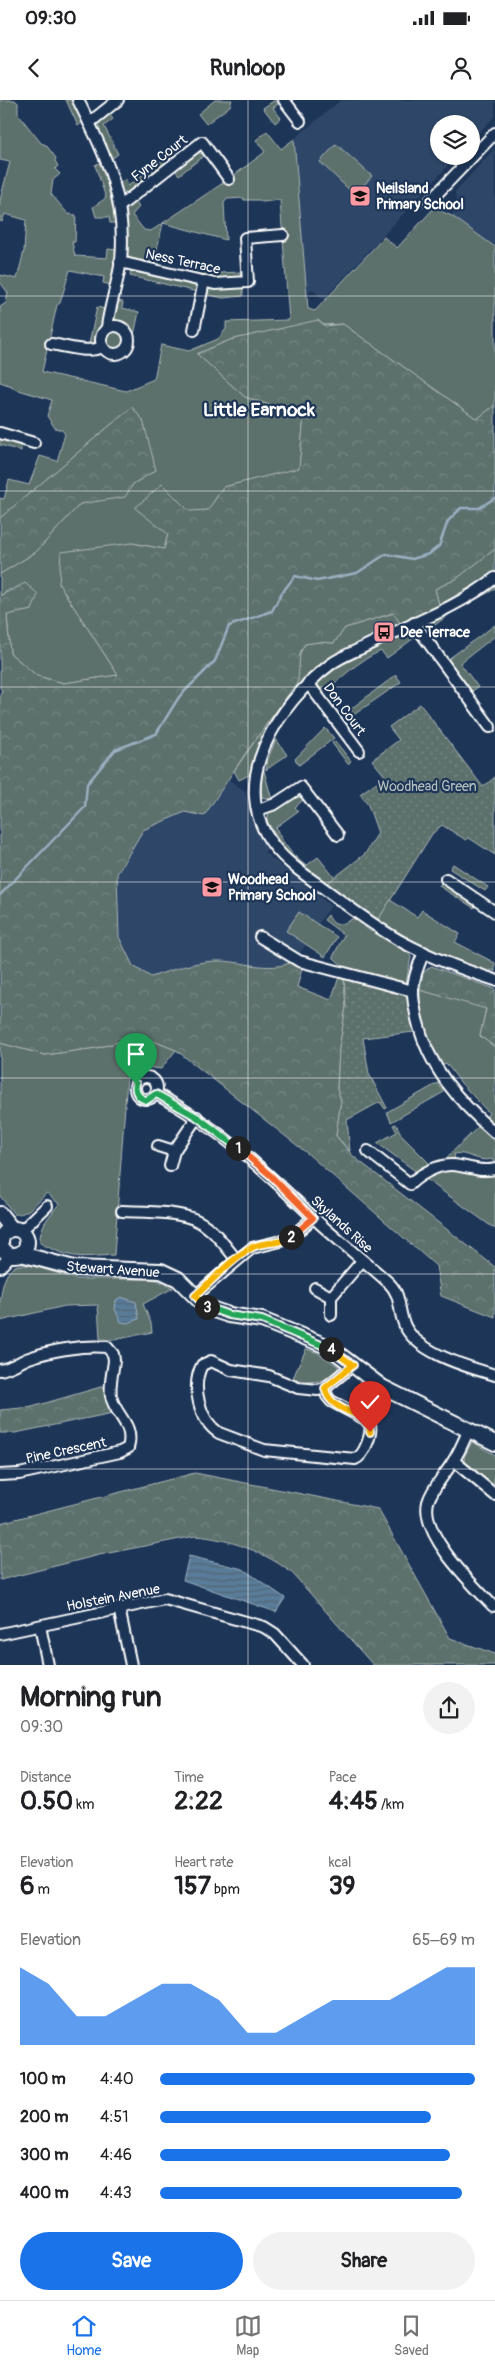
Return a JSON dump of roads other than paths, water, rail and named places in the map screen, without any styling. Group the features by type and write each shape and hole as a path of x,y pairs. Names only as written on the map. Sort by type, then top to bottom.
{"street":[{"path":"78,100 114,180 120,206 120,262 107,327 101,334 102,347 109,353 115,354 124,351 129,343 128,334 121,327 107,327"},
{"path":"89,123 118,100"},
{"path":"284,100 300,120"},
{"path":"429,202 495,133"},
{"name":"Fyne Court","path":"120,206 202,142 230,179"},
{"name":"Ness Terrace","path":"120,262 204,282 226,284 248,282 246,238 283,235"},
{"path":"194,330 204,282"},
{"path":"51,344 87,350 96,350 102,347"},
{"path":"0,433 34,443"},
{"path":"495,578 462,600 333,663 308,683 266,740 259,759 255,785 258,810 264,828 274,846 299,870 355,911 404,943 467,971 495,980"},
{"path":"414,623 490,727"},
{"name":"Don Court","path":"308,683 359,751"},
{"path":"258,810 275,804 301,787 338,835"},
{"path":"446,879 495,912"},
{"path":"260,937 299,961 413,991"},
{"path":"424,952 415,976 413,991 418,1024 428,1051 440,1076 464,1105 495,1133"},
{"name":"Skylands Rise","path":"156,1094 197,1117 264,1170 313,1218 396,1290 405,1327 416,1340 460,1365 495,1375"},
{"path":"170,1166 174,1151 197,1117"},
{"path":"158,1146 174,1151"},
{"path":"368,1151 410,1184 428,1171 445,1166 458,1165 486,1171 495,1169"},
{"path":"0,1267 11,1242 47,1206"},
{"path":"122,1211 160,1214 199,1221 214,1233 236,1259"},
{"path":"0,1214 11,1242"},
{"path":"195,1296 236,1259 258,1245 289,1239 313,1218"},
{"name":"Stewart Avenue","path":"11,1242 60,1266 86,1269 161,1271 178,1279 203,1304 221,1313 262,1320 319,1342 382,1387 495,1443"},
{"path":"331,1315 331,1297 362,1261"},
{"path":"315,1288 331,1297"},
{"name":"Pine Crescent","path":"0,1370 10,1368 38,1356 82,1347 107,1347 111,1350 114,1360 111,1394 115,1406 126,1421 129,1439 128,1448 120,1452 19,1474 0,1475"},
{"path":"325,1388 330,1401 365,1419 370,1425 370,1432 362,1455 358,1458 350,1460 324,1455 264,1450 219,1434 205,1418 196,1386 202,1364 211,1361 232,1370 269,1376 298,1388 318,1390 325,1388 353,1365"},
{"path":"469,1429 454,1461 432,1493 428,1504 428,1516 443,1547 462,1574 493,1606"},
{"path":"454,1461 495,1495"},
{"name":"Holstein Avenue","path":"0,1634 119,1608 166,1600 258,1625 275,1634 304,1665"},
{"path":"119,1608 131,1665"},
{"path":"40,1626 48,1665"}],"waterway":[{"path":"0,895 85,807 87,784 115,750 156,734 179,697 215,661 229,626 272,611 281,594 295,576 317,581 357,573 386,554 412,559 429,554 439,546 448,521 461,508 479,508 495,498"}],"place":[{"name":"Neilsland Primary School","path":"360,196"},
{"name":"Dee Terrace","path":"384,632"},
{"name":"Woodhead Primary School","path":"212,887"}],"district":[{"name":"Little Earnock","path":"259,409"}],"park label":[{"name":"Woodhead Green","path":"427,786"}]}
